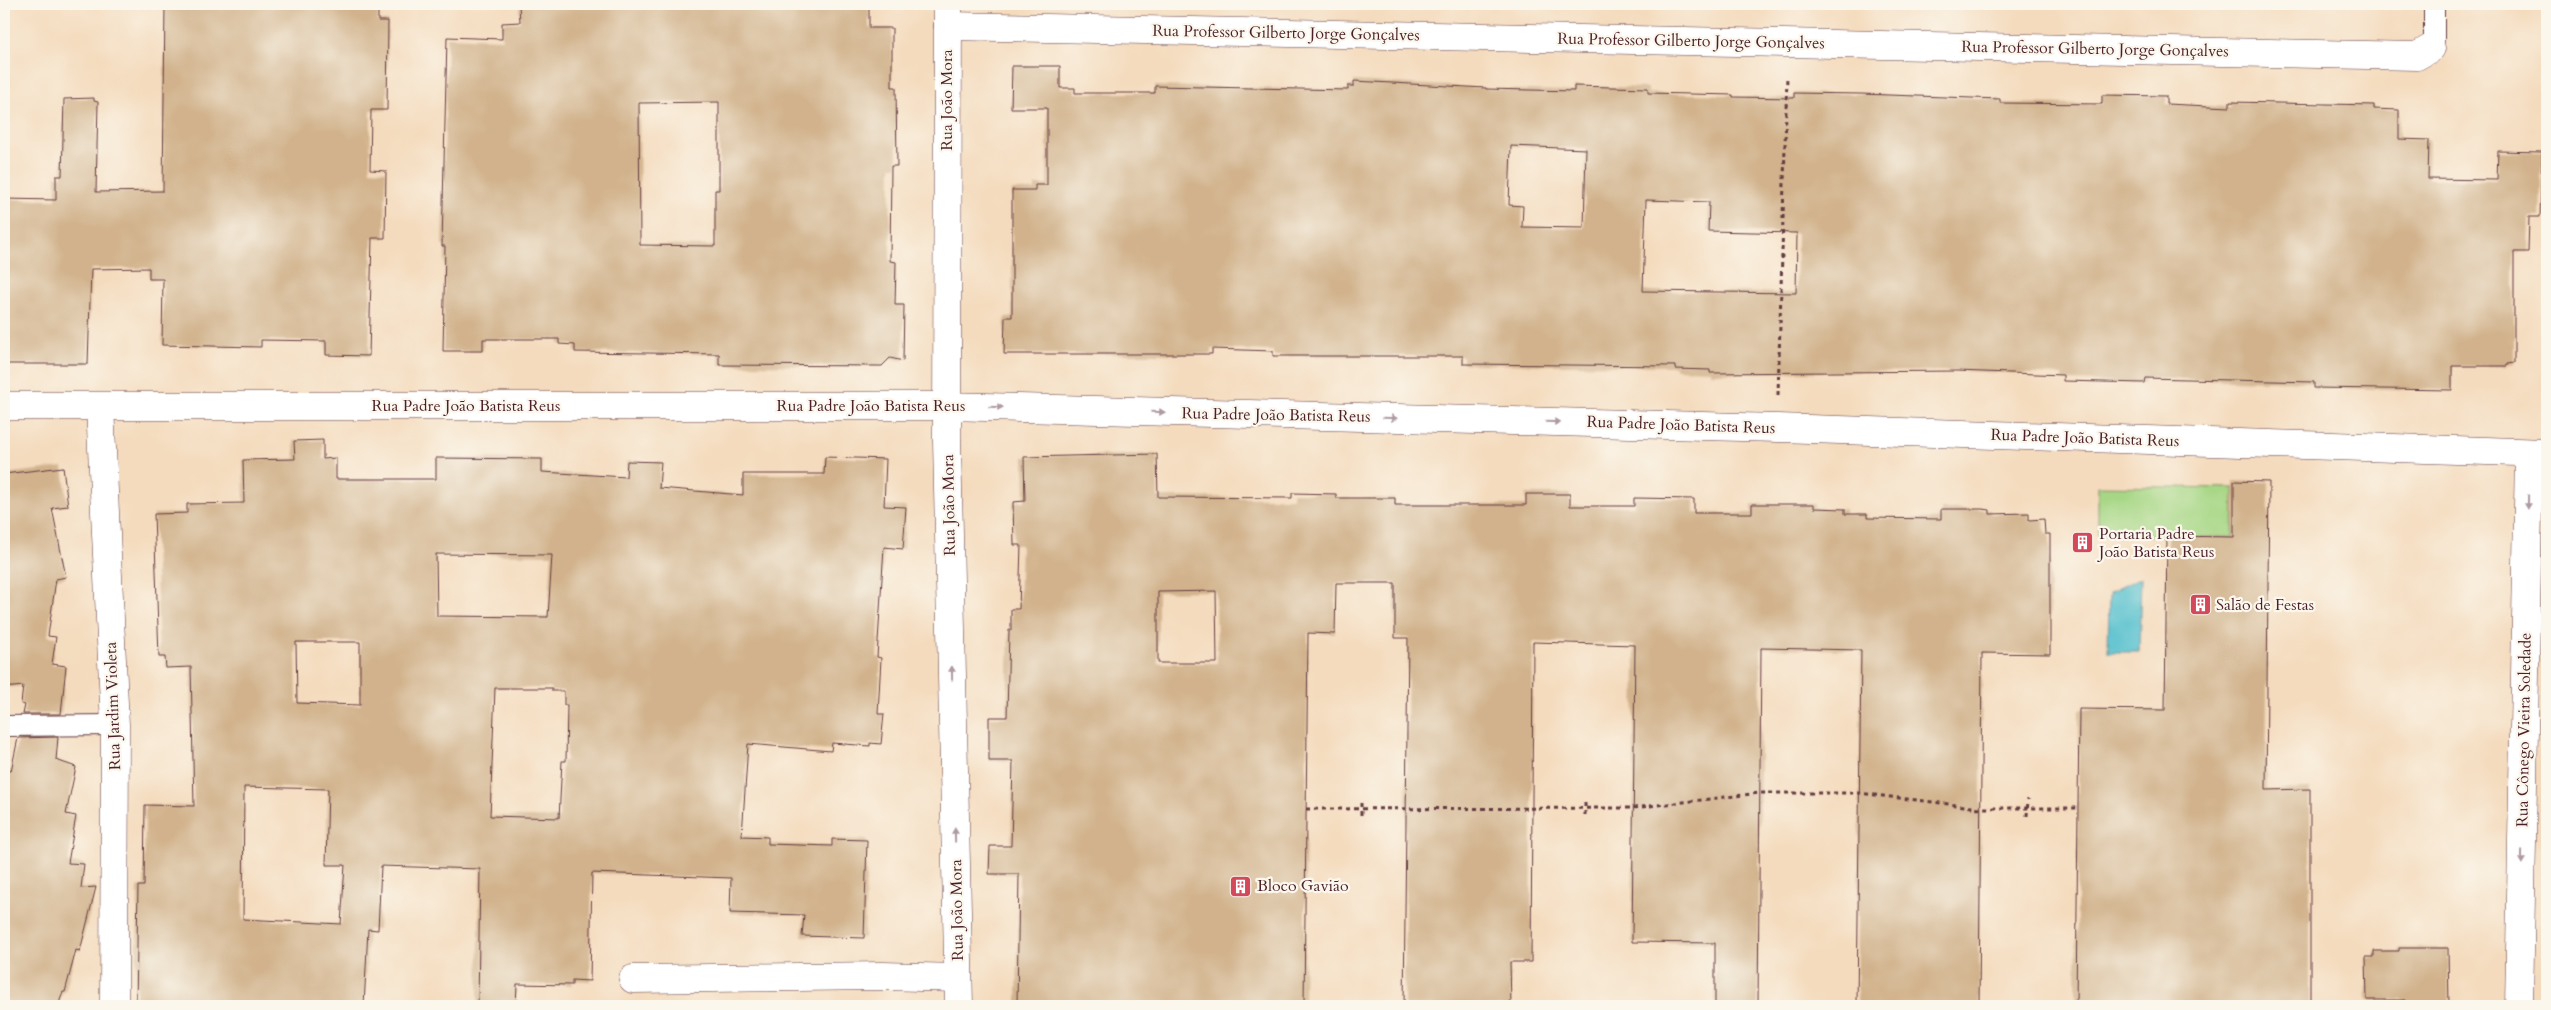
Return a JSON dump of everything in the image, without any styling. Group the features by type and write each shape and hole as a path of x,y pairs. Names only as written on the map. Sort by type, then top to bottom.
{"street":[{"name":"Rua Professor Gilberto Jorge Gonçalves","path":"948,15 1787,43 2417,56 2431,48"},
{"name":"Rua João Mora","path":"948,15 947,406 959,1006"},
{"name":"Rua Padre João Batista Reus","path":"4,406 947,406 1778,428 2538,453"},
{"name":"Rua Jardim Violeta","path":"100,406 115,725 114,1006"},
{"name":"Rua Cônego Vieira Soledade","path":"2519,1006 2538,453"},
{"path":"633,979 882,976 958,978"}],"lane":[{"path":"2431,48 2434,39 2434,4"},
{"path":"4,726 115,725"}],"path":[{"path":"1778,428 1787,43"},
{"path":"1306,809 1633,808 1760,793 1859,793 1981,808 2078,808"},
{"path":"2027,816 2028,799"},
{"path":"1585,801 1585,815"},
{"path":"1361,802 1361,815"}],"green space":[{"path":"2098,486 2234,488 2233,537 2098,535"}],"water":[{"path":"2141,577 2139,652 2108,652 2109,593"}],"building":[{"path":"165,4 378,4 378,21 388,21 387,110 371,110 370,170 386,171 385,238 372,238 369,356 326,355 326,341 261,340 261,347 162,345 163,279 149,279 149,268 91,269 88,364 4,364 4,199 56,200 56,176 62,176 64,99 94,98 94,101 98,102 96,192 163,191"},
{"path":"519,4 869,4 869,28 892,28 892,87 896,87 897,166 891,166 890,261 896,262 895,305 904,305 903,361 890,358 882,366 719,365 719,354 575,352 575,345 559,344 559,339 483,339 483,351 443,351 445,246 442,246 447,37 502,39 502,23 520,22","holes":["719,102 719,190 715,190 715,246 640,245 639,103"]},
{"path":"1012,66 1060,66 1060,88 1075,88 1075,93 1155,93 1155,86 1348,90 1348,86 1354,86 1354,81 1486,89 1574,91 1574,86 1648,88 1648,93 1733,95 1733,97 1794,98 1794,93 1861,94 2000,99 2000,103 2102,104 2102,95 2166,96 2166,104 2230,107 2230,102 2374,105 2374,109 2399,110 2399,139 2429,140 2428,179 2497,180 2498,151 2542,152 2540,217 2529,217 2528,252 2514,252 2514,363 2507,364 2507,366 2452,366 2452,390 2314,388 2314,382 2145,378 2144,383 2063,381 2063,375 1957,371 1710,373 1710,370 1675,369 1675,366 1463,364 1463,356 1273,356 1273,351 1212,349 1212,354 1004,354 1005,317 1012,317 1012,190 1035,190 1035,185 1047,185 1047,108 1011,108","holes":["1511,146 1586,149 1584,228 1522,227 1523,206 1509,205","1646,200 1709,202 1708,231 1797,233 1796,293 1643,291"]},
{"path":"323,440 323,459 336,458 336,479 436,479 436,458 542,459 542,472 626,477 627,461 661,462 659,488 743,495 743,474 824,474 825,457 886,459 884,506 906,507 903,549 884,547 877,657 881,658 878,714 884,714 881,744 870,743 870,746 832,743 831,751 748,744 742,836 768,837 768,844 832,846 832,839 867,840 864,938 802,936 804,915 730,913 731,878 592,873 590,981 572,980 572,985 517,984 516,1006 478,1006 480,869 381,866 378,930 368,929 364,1006 136,1006 138,886 144,886 145,805 194,806 191,667 166,668 165,657 159,657 154,514 187,513 187,504 244,503 243,460 295,459 294,441","holes":["436,554 552,555 548,617 437,616","296,642 360,642 360,705 297,703","495,688 552,688 552,691 564,691 564,705 567,705 566,761 562,761 559,818 490,816","244,787 328,789 326,865 345,865 341,924 243,919"]},
{"path":"1157,454 1158,497 1292,498 1292,493 1336,494 1336,498 1395,498 1395,505 1526,505 1526,494 1570,494 1570,506 1634,506 1634,498 1694,499 1694,513 1752,513 1752,504 1814,504 1814,508 1845,509 1845,514 1867,514 1867,518 1941,519 1941,509 1983,509 1990,510 1990,514 2029,513 2029,520 2044,519 2045,534 2050,534 2050,654 1982,653 1979,1006 1857,1006 1861,650 1761,648 1758,1006 1715,1006 1715,943 1632,942 1635,645 1533,642 1531,962 1510,962 1511,1006 1404,1006 1408,638 1395,638 1395,583 1336,583 1335,634 1308,633 1304,1006 1017,1005 1019,874 989,874 990,846 1011,846 1013,761 989,761 989,717 1007,717 1009,630 1011,630 1011,609 1019,609 1021,545 1014,545 1013,502 1025,501 1024,457","holes":["1216,591 1217,663 1158,663 1158,592"]},
{"path":"63,467 68,506 52,508 66,577 56,579 48,636 56,637 52,664 66,666 61,714 23,714 25,705 21,704 23,686 4,688 4,474"},
{"path":"2234,481 2269,482 2266,790 2310,789 2310,1006 2076,1006 2079,709 2165,710 2167,536 2234,537"},
{"path":"58,737 56,760 76,767 66,814 76,816 68,863 84,864 81,888 96,887 80,951 76,950 65,992 63,992 58,1006 4,1006 4,770 11,771 18,738"},
{"path":"2399,948 2448,948 2449,1006 2406,1006 2405,1000 2367,1000 2366,957 2374,957 2374,951 2399,951"}],"place":[{"name":"Portaria Padre João Batista Reus","path":"2083,543"},
{"name":"Salão de Festas","path":"2200,605"},
{"name":"Bloco Gavião","path":"1241,886"}]}
